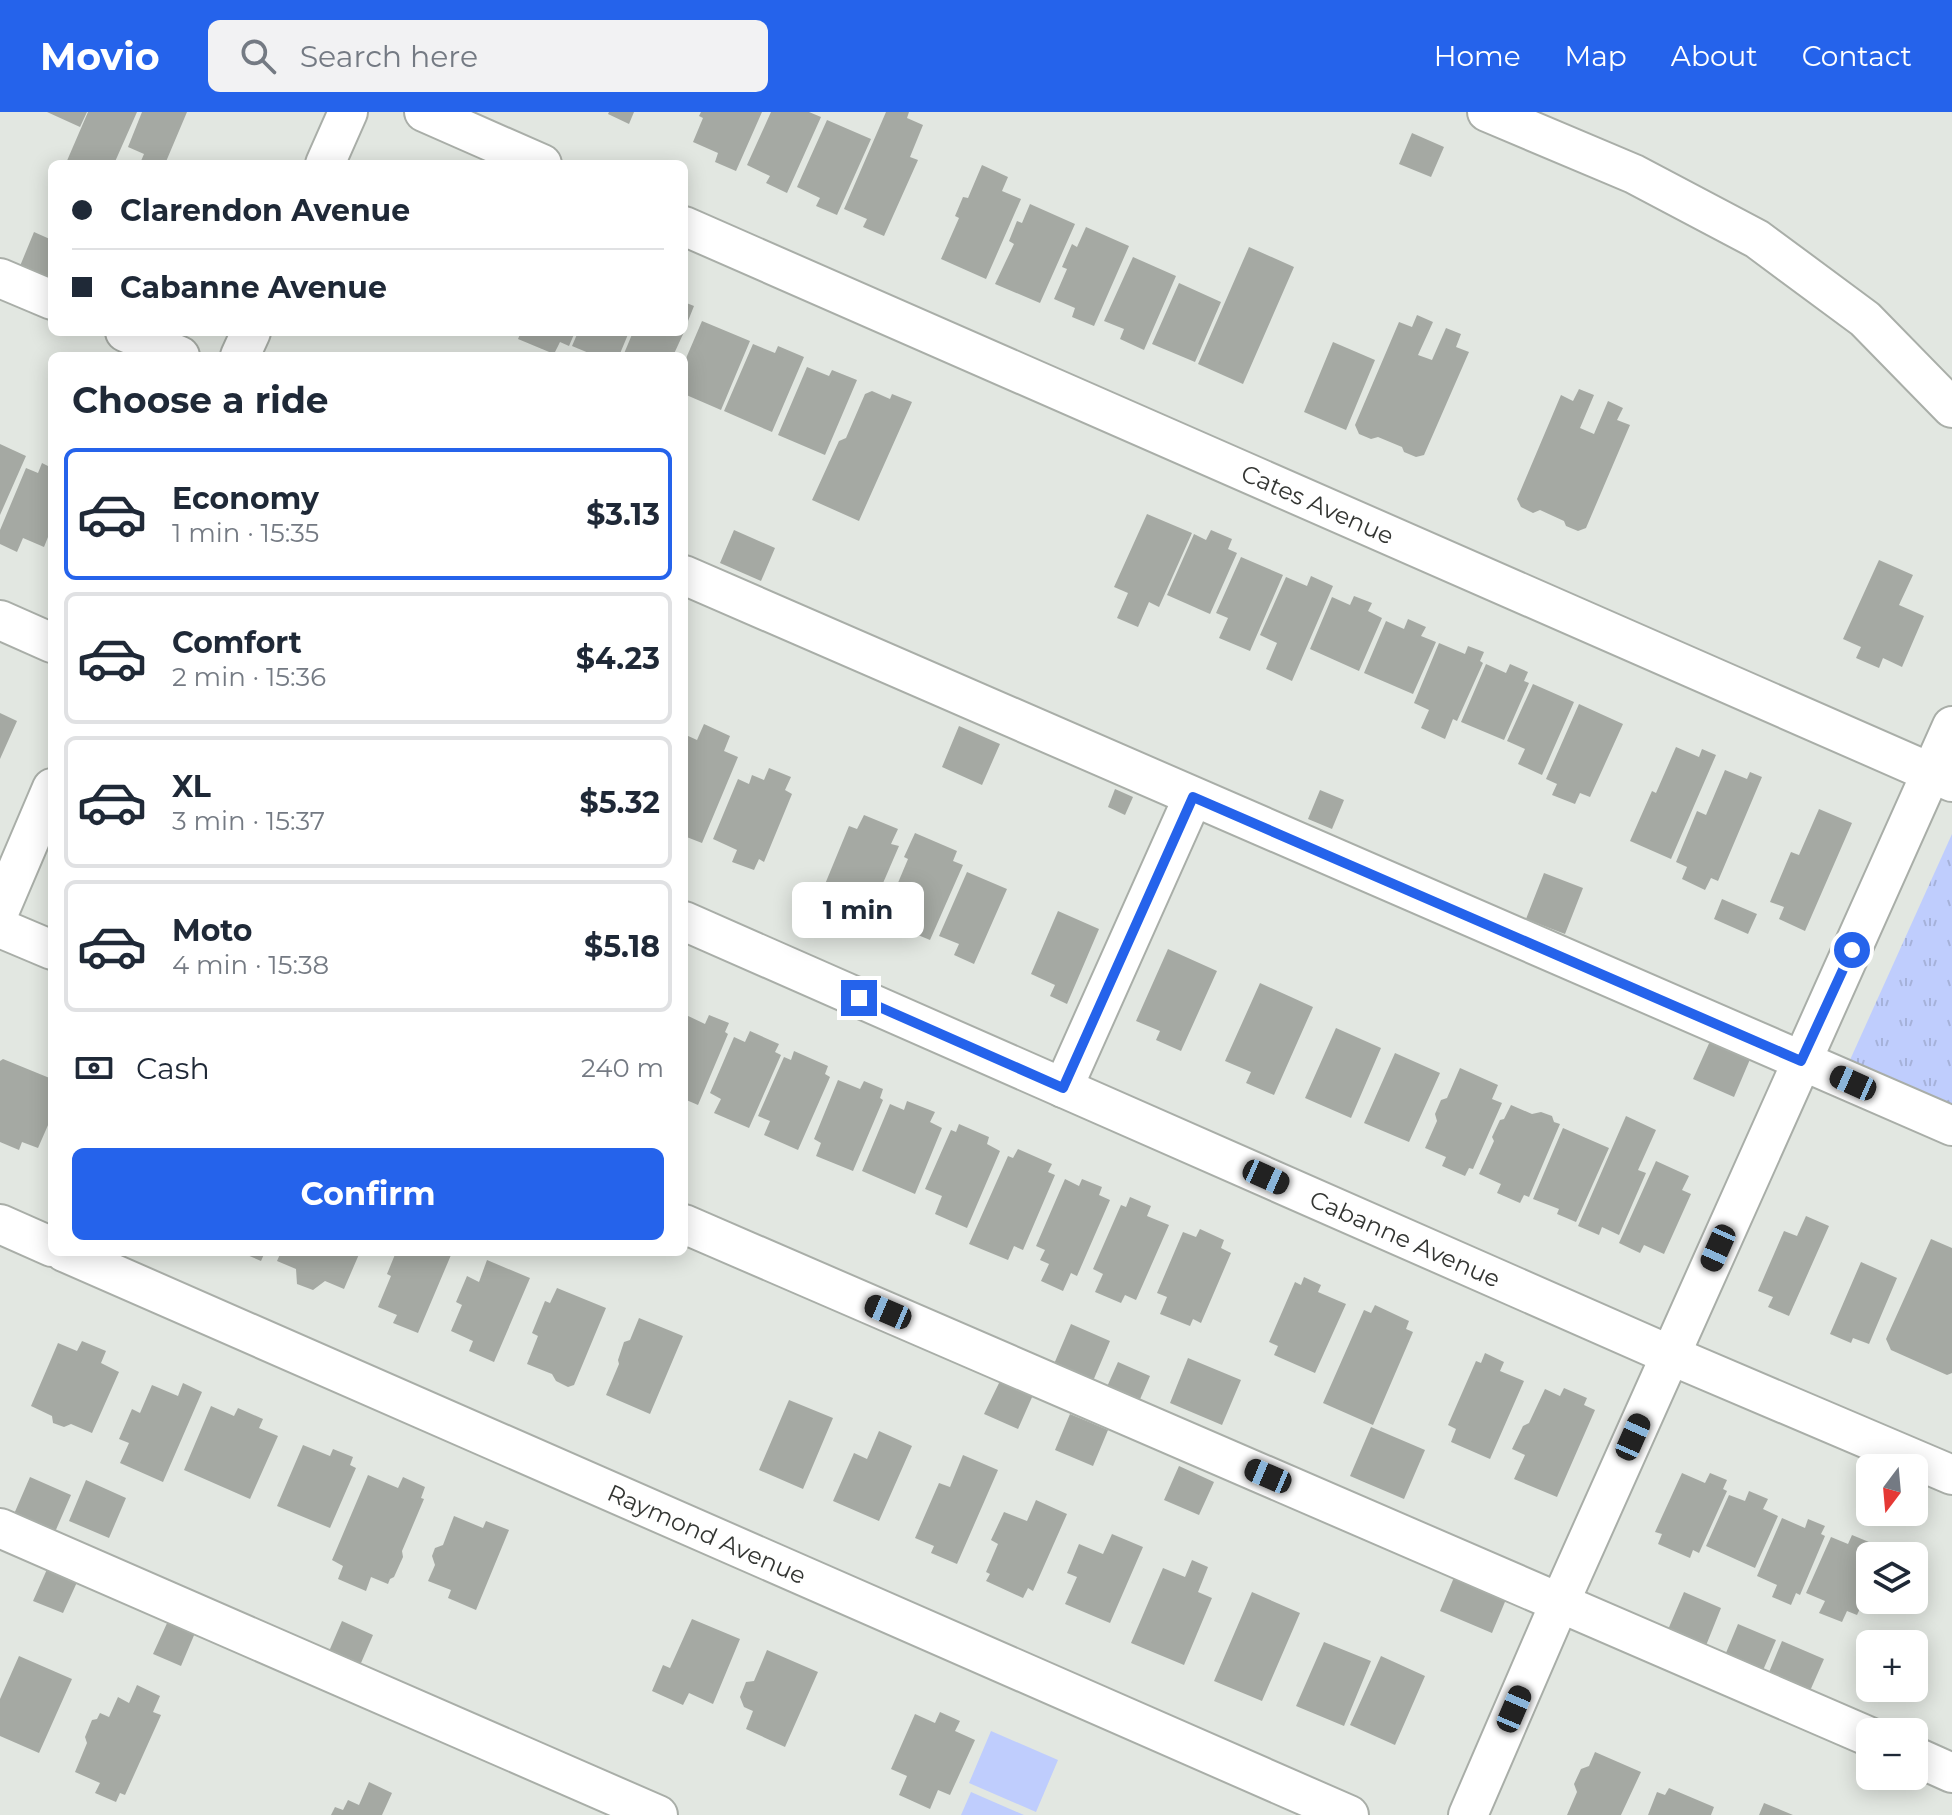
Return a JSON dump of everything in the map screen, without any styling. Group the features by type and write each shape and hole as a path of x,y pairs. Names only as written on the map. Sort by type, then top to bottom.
{"street":[{"path":"327,160 348,112"},
{"path":"424,112 533,160"},
{"path":"1487,112 1634,174 1757,239 1865,319 1952,408"},
{"name":"Cates Avenue","path":"688,228 1942,778"},
{"path":"0,278 48,298"},
{"path":"134,336 171,352"},
{"path":"688,577 1952,1126"},
{"path":"0,620 48,641"},
{"path":"1468,1815 1801,1061 1942,778 1952,726"},
{"path":"0,910 48,797"},
{"path":"1063,1088 1193,797"},
{"name":"Cabanne Avenue","path":"688,923 1670,1355 1952,1475"},
{"path":"0,928 48,948"},
{"path":"0,1224 48,1245"},
{"path":"688,1226 1856,1731"},
{"name":"Raymond Avenue","path":"73,1256 1349,1815"},
{"path":"0,1528 658,1815"},
{"path":"1928,1762 1952,1773"}],"green space":[{"path":"1952,834 1952,1117 1845,1071"},
{"path":"991,1731 1058,1760 1036,1812 969,1783"},
{"path":"971,1792 1024,1815 961,1815"}],"building":[{"path":"47,112 87,112 80,127"},
{"path":"88,112 137,112 116,160 67,160"},
{"path":"142,112 187,112 167,160 141,160 144,154 128,147"},
{"path":"609,112 634,112 629,124"},
{"path":"701,112 762,112 736,171 715,162 718,153 693,142 703,118 699,116"},
{"path":"771,112 809,112 821,117 787,193 766,183 770,176 747,165"},
{"path":"886,112 909,112 907,118 923,125 910,157 918,160 884,236 863,227 867,219 844,209"},
{"path":"827,120 871,139 837,215 816,206 820,198 797,187"},
{"path":"1412,133 1444,147 1431,177 1399,164"},
{"path":"982,165 1008,177 1002,191 1021,199 986,279 941,259 959,218 955,216 963,197 968,198"},
{"path":"1030,204 1075,224 1040,303 995,284 1014,244 1009,241 1017,221 1022,223"},
{"path":"1086,227 1129,246 1094,326 1072,317 1075,308 1054,299 1067,269 1062,267 1072,244 1077,247"},
{"path":"34,232 48,238 48,278 20,266"},
{"path":"1249,247 1294,267 1243,384 1198,364"},
{"path":"1133,257 1176,276 1144,350 1120,339 1124,329 1104,321"},
{"path":"1179,283 1221,302 1195,362 1152,344"},
{"path":"688,304 694,306 688,321"},
{"path":"1417,315 1433,322 1418,355 1432,360 1446,328 1461,334 1456,347 1469,352 1424,455 1416,457 1378,437 1371,439 1359,434 1355,425 1399,322 1412,327"},
{"path":"702,321 750,341 721,410 688,396 688,354"},
{"path":"519,336 573,336 569,346 560,342 555,352 518,339"},
{"path":"576,336 627,336 621,352 586,352 572,346"},
{"path":"631,336 682,336 675,352 625,352"},
{"path":"1333,342 1375,360 1346,430 1304,412"},
{"path":"753,344 775,353 778,346 804,357 772,432 724,411"},
{"path":"807,367 829,376 832,370 857,380 825,455 778,435"},
{"path":"1579,389 1594,395 1580,428 1594,434 1608,401 1623,408 1617,420 1630,425 1586,528 1578,531 1540,510 1533,513 1521,507 1517,499 1561,395 1573,401"},
{"path":"872,391 890,399 892,394 912,402 859,521 812,500 839,441 846,438 865,394"},
{"path":"0,444 26,456 0,515"},
{"path":"42,463 48,466 48,537 44,547 23,538 17,552 0,544 0,530 26,468 38,473"},
{"path":"1147,514 1192,533 1159,607 1149,602 1138,627 1117,618 1128,593 1114,587"},
{"path":"734,530 775,548 761,581 720,563"},
{"path":"1211,530 1232,539 1228,549 1237,553 1210,614 1167,595 1194,534 1206,540"},
{"path":"1241,557 1283,575 1250,651 1219,638 1228,618 1216,613"},
{"path":"1879,560 1913,575 1899,605 1924,616 1902,667 1883,658 1879,668 1856,658 1861,647 1843,639"},
{"path":"1311,576 1333,586 1292,681 1266,669 1277,643 1260,635 1286,577 1307,586"},
{"path":"1354,596 1372,603 1368,611 1382,618 1359,671 1310,649 1332,597 1350,605"},
{"path":"1408,619 1426,627 1421,636 1436,642 1413,694 1364,673 1386,621 1404,629"},
{"path":"1439,643 1465,654 1468,646 1484,652 1480,661 1483,663 1457,721 1453,719 1445,739 1421,728 1429,710 1414,703"},
{"path":"1486,664 1506,673 1510,664 1528,672 1524,681 1529,683 1504,740 1461,722"},
{"path":"1533,684 1574,702 1542,775 1518,764 1525,749 1507,741"},
{"path":"1579,704 1623,724 1590,797 1580,793 1575,804 1552,795 1557,784 1546,779"},
{"path":"0,713 17,721 0,759"},
{"path":"704,724 730,736 724,751 738,757 702,843 688,838 688,736 697,740"},
{"path":"959,726 1000,744 982,785 942,767"},
{"path":"1676,747 1699,757 1702,749 1716,755 1671,859 1630,841"},
{"path":"769,768 791,777 785,790 792,794 764,862 759,859 754,870 732,862 737,850 713,839 738,779 749,784 752,775 764,780"},
{"path":"1725,770 1747,779 1750,772 1762,777 1718,881 1711,878 1705,890 1682,879 1687,867 1676,862 1697,811 1706,815"},
{"path":"1115,789 1133,797 1125,815 1108,807"},
{"path":"1320,790 1344,800 1332,829 1308,819"},
{"path":"1819,809 1852,823 1805,931 1779,919 1784,907 1770,902 1791,852 1799,855"},
{"path":"864,815 898,829 891,844 899,846 868,918 841,907 845,898 823,889 849,826 857,829"},
{"path":"915,833 957,851 953,861 963,865 930,940 906,930 910,922 887,914 885,910 885,904 892,897 908,859 904,857"},
{"path":"967,872 1007,889 974,964 954,955 959,944 939,936"},
{"path":"1544,873 1583,888 1565,934 1526,919"},
{"path":"1722,899 1757,914 1748,934 1714,919"},
{"path":"1058,911 1099,929 1067,1004 1050,996 1055,985 1031,974"},
{"path":"1168,949 1217,971 1181,1051 1156,1040 1160,1031 1136,1021"},
{"path":"1260,983 1313,1007 1274,1095 1246,1083 1251,1072 1225,1061"},
{"path":"709,1015 729,1023 725,1032 728,1034 698,1105 688,1101 688,1016 705,1024"},
{"path":"1336,1028 1381,1048 1351,1118 1305,1098"},
{"path":"750,1031 779,1044 775,1052 781,1055 749,1128 714,1113 721,1099 710,1093 734,1037 745,1042"},
{"path":"1711,1039 1751,1057 1734,1097 1693,1079"},
{"path":"794,1051 828,1066 825,1074 830,1077 798,1150 764,1135 770,1121 758,1116 784,1057 791,1060"},
{"path":"1395,1053 1440,1073 1409,1142 1364,1123"},
{"path":"3,1059 48,1077 48,1125 38,1148 22,1142 19,1150 0,1142 0,1061"},
{"path":"1460,1068 1498,1085 1492,1099 1502,1103 1473,1169 1469,1168 1465,1176 1442,1166 1446,1157 1425,1148 1437,1121 1435,1114 1441,1100 1447,1098"},
{"path":"838,1080 860,1089 864,1081 883,1089 880,1098 883,1100 853,1171 816,1156 821,1143 814,1139"},
{"path":"907,1101 935,1112 930,1122 942,1128 915,1194 862,1171 890,1104 904,1110"},
{"path":"1511,1105 1532,1114 1541,1112 1552,1116 1554,1122 1560,1124 1529,1197 1524,1195 1520,1203 1497,1193 1501,1184 1479,1174 1494,1141 1492,1137"},
{"path":"1626,1116 1656,1130 1638,1170 1646,1173 1619,1235 1602,1227 1599,1235 1578,1226"},
{"path":"959,1124 989,1137 987,1144 1000,1151 967,1228 935,1214 942,1196 925,1189 951,1130 956,1132"},
{"path":"1563,1128 1609,1148 1576,1222 1557,1214 1559,1209 1533,1199"},
{"path":"1018,1149 1052,1164 1048,1172 1055,1175 1023,1250 1014,1246 1008,1260 969,1244 1008,1156 1013,1158"},
{"path":"1656,1161 1689,1176 1682,1190 1691,1194 1664,1254 1644,1245 1640,1253 1619,1243"},
{"path":"1065,1179 1079,1186 1082,1179 1102,1187 1099,1195 1110,1200 1077,1276 1071,1273 1063,1291 1041,1281 1049,1264 1040,1260 1045,1250 1036,1246"},
{"path":"1130,1197 1151,1206 1147,1216 1169,1225 1136,1300 1125,1295 1121,1303 1095,1292 1103,1274 1093,1269 1121,1205 1126,1207"},
{"path":"1806,1216 1829,1226 1789,1316 1768,1307 1773,1297 1758,1291 1784,1231 1797,1236"},
{"path":"1200,1229 1224,1240 1221,1248 1231,1253 1201,1323 1193,1319 1190,1326 1160,1314 1167,1297 1157,1293 1183,1232 1196,1237"},
{"path":"1931,1239 1952,1248 1952,1373 1947,1375 1891,1350 1886,1339"},
{"path":"279,1256 358,1256 344,1289 325,1281 313,1290 297,1284 296,1269 277,1261"},
{"path":"394,1256 451,1256 418,1333 393,1323 397,1315 378,1307 391,1276 387,1274"},
{"path":"487,1260 530,1278 494,1362 469,1351 473,1341 451,1331 462,1305 456,1302 467,1276 479,1282"},
{"path":"1861,1262 1897,1278 1869,1344 1853,1338 1851,1343 1830,1334"},
{"path":"1304,1277 1321,1285 1318,1292 1346,1304 1315,1373 1274,1355 1278,1346 1269,1342 1295,1282 1301,1285"},
{"path":"557,1288 606,1308 574,1385 568,1387 556,1381 552,1374 527,1364 538,1336 532,1333 545,1301 550,1303"},
{"path":"1375,1305 1409,1321 1406,1329 1413,1332 1373,1425 1323,1403 1364,1310 1371,1313"},
{"path":"639,1318 683,1336 650,1414 606,1395 624,1342 630,1340"},
{"path":"1071,1324 1110,1341 1093,1381 1054,1364"},
{"path":"82,1341 106,1351 101,1363 119,1372 92,1433 71,1424 64,1427 53,1423 52,1416 31,1406 58,1343 77,1351"},
{"path":"1485,1353 1504,1362 1500,1371 1524,1381 1490,1459 1451,1442 1456,1429 1448,1425 1476,1361 1481,1363"},
{"path":"1188,1358 1241,1380 1222,1425 1170,1403"},
{"path":"1118,1362 1150,1376 1138,1404 1106,1389"},
{"path":"1000,1381 1033,1395 1018,1429 984,1414"},
{"path":"183,1383 202,1392 163,1482 120,1463 129,1443 119,1439 132,1409 140,1413 152,1385 178,1396"},
{"path":"1564,1388 1587,1398 1584,1405 1595,1410 1557,1497 1514,1479 1525,1455 1512,1449 1545,1389 1560,1396"},
{"path":"789,1400 833,1418 803,1489 759,1470"},
{"path":"211,1406 234,1416 238,1408 263,1419 259,1428 278,1436 250,1499 184,1470"},
{"path":"1070,1414 1108,1430 1093,1466 1055,1450"},
{"path":"1371,1427 1425,1450 1404,1499 1350,1476"},
{"path":"879,1431 912,1446 879,1521 833,1501 854,1453 867,1459"},
{"path":"303,1445 330,1456 333,1449 353,1457 350,1465 356,1468 330,1528 277,1506"},
{"path":"963,1455 998,1470 957,1564 931,1553 934,1546 915,1538 939,1483 950,1487"},
{"path":"1179,1466 1214,1482 1199,1515 1164,1500"},
{"path":"1682,1473 1705,1483 1710,1473 1727,1480 1723,1489 1727,1491 1699,1553 1693,1550 1690,1558 1658,1544 1662,1534 1655,1532"},
{"path":"368,1475 398,1488 403,1477 425,1487 421,1498 424,1499 394,1577 388,1584 371,1577 366,1591 338,1579 343,1566 332,1560"},
{"path":"30,1477 71,1495 55,1532 14,1514"},
{"path":"86,1480 126,1498 109,1538 69,1521"},
{"path":"1749,1491 1768,1499 1763,1509 1778,1516 1755,1568 1706,1546 1729,1495 1745,1501"},
{"path":"1036,1500 1067,1514 1033,1591 1028,1588 1023,1598 986,1581 990,1574 986,1572 998,1544 991,1540 1004,1512 1027,1521"},
{"path":"454,1516 483,1528 486,1521 509,1530 476,1610 448,1598 451,1590 428,1581 435,1565 432,1556 435,1548 443,1545"},
{"path":"1782,1518 1805,1528 1808,1519 1825,1526 1821,1534 1825,1536 1800,1595 1796,1593 1791,1605 1772,1597 1777,1585 1757,1576"},
{"path":"1112,1534 1143,1547 1110,1623 1065,1604 1077,1577 1067,1573 1079,1544 1103,1554"},
{"path":"1852,1535 1869,1542 1856,1542 1857,1614 1857,1615 1847,1611 1842,1622 1819,1613 1825,1601 1806,1593 1831,1537 1848,1544"},
{"path":"1192,1560 1208,1567 1198,1592 1212,1598 1184,1665 1131,1643 1163,1568 1185,1577"},
{"path":"48,1567 78,1580 63,1613 33,1601"},
{"path":"1455,1575 1507,1597 1492,1633 1440,1611"},
{"path":"1252,1592 1300,1613 1262,1701 1214,1681"},
{"path":"1684,1592 1721,1608 1705,1648 1667,1632"},
{"path":"692,1619 740,1639 713,1704 689,1693 683,1705 652,1691 663,1665 670,1668"},
{"path":"168,1621 195,1633 181,1666 153,1654"},
{"path":"342,1621 373,1635 358,1670 327,1656"},
{"path":"1738,1624 1776,1640 1761,1675 1723,1660"},
{"path":"1782,1641 1824,1659 1806,1700 1765,1682"},
{"path":"1324,1642 1371,1661 1344,1726 1296,1706"},
{"path":"767,1650 818,1672 785,1747 746,1729 753,1711 744,1707 740,1697 746,1682 754,1681"},
{"path":"19,1656 72,1679 39,1753 0,1736 0,1699"},
{"path":"1381,1656 1425,1676 1395,1745 1350,1725"},
{"path":"137,1685 160,1696 153,1712 161,1715 125,1795 120,1793 116,1802 95,1793 100,1783 75,1772 92,1720 97,1719 100,1713 109,1717 118,1697 129,1703"},
{"path":"940,1712 960,1721 955,1731 975,1740 950,1795 938,1790 930,1809 899,1795 907,1776 891,1769 915,1714 935,1723"},
{"path":"1595,1752 1641,1772 1621,1815 1567,1815 1577,1792 1574,1784 1581,1769 1589,1766"},
{"path":"369,1782 392,1793 382,1815 331,1815 335,1807 343,1810 348,1800 359,1805"},
{"path":"1669,1788 1714,1807 1711,1815 1648,1815 1657,1792 1665,1795"},
{"path":"1764,1803 1793,1815 1759,1815"}],"route":[{"path":"859,998 1063,1088 1193,797 1801,1061 1852,950"}]}
